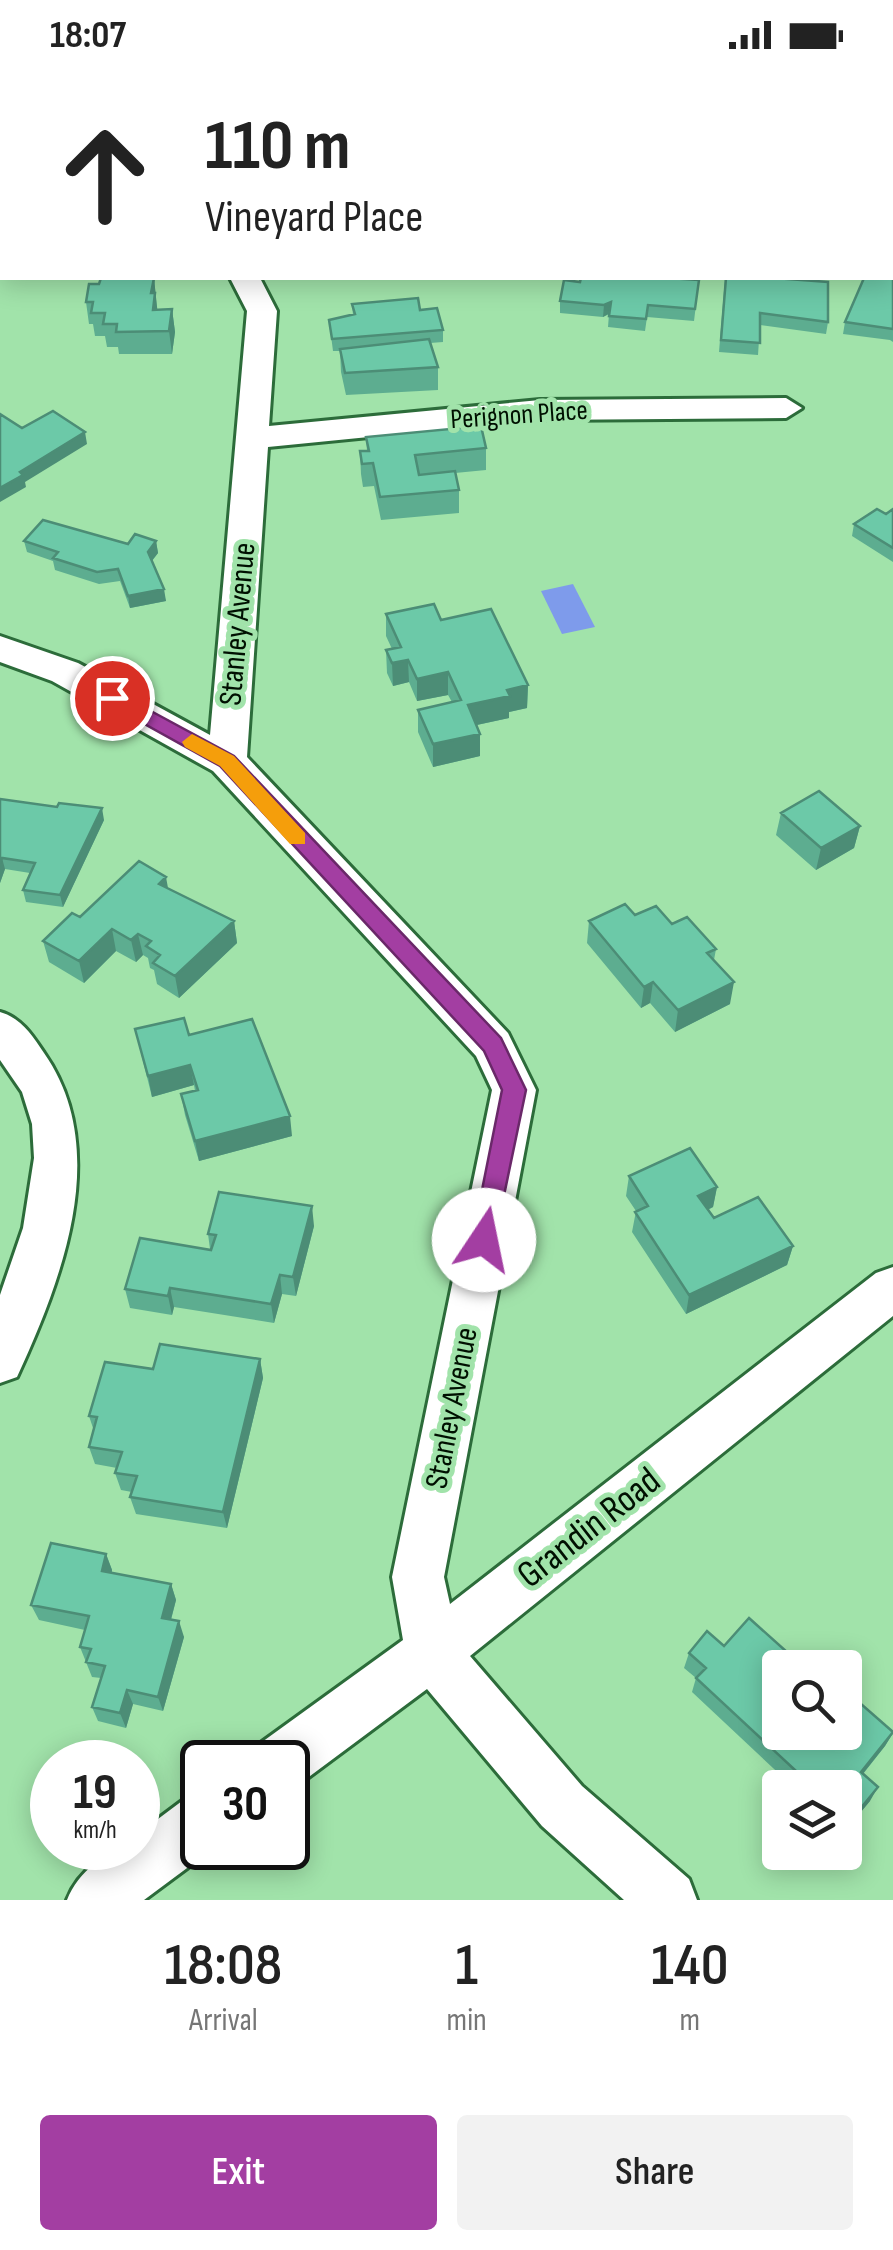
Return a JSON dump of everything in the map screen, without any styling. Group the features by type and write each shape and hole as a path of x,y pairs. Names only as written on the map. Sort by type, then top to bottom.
{"street":[{"name":"Stanley Avenue","path":"246,280 262,310 227,761 493,1045 514,1090 418,1577 432,1652 562,1806 668,1900"},
{"name":"Perignon Place","path":"253,438 540,410 786,408"},
{"path":"0,648 65,672 227,761"},
{"path":"0,1028 44,1092 55,1125 56,1178 0,1361"},
{"name":"Grandin Road","path":"310,1741 432,1652 893,1288"},
{"path":"96,1900 180,1837"}],"water":[{"path":"573,584 595,627 562,634 541,591"}],"building":[{"path":"100,280 154,280 153,310 172,309 169,331 116,332 117,324 103,324 105,313 91,313 93,302 86,302 89,284 99,284"},
{"path":"564,280 699,280 695,309 648,305 646,319 609,316 611,302 604,305 560,301"},
{"path":"726,280 828,282 828,322 760,313 760,343 721,340"},
{"path":"863,280 893,280 893,329 845,322"},
{"path":"418,298 420,310 437,308 443,330 332,339 329,320 355,314 352,304"},
{"path":"429,339 438,367 345,373 340,349"},
{"path":"53,411 85,432 0,488 0,414 22,428"},
{"path":"481,426 486,448 415,455 419,475 455,471 459,490 380,497 373,463 362,464 360,451 369,451 366,437"},
{"path":"877,509 886,514 893,509 893,548 854,524"},
{"path":"43,520 128,544 135,534 156,541 148,552 164,589 128,596 118,569 97,572 53,558 58,552 24,541"},
{"path":"434,604 441,620 491,609 528,685 507,690 510,696 468,705 480,734 433,744 418,710 461,700 448,672 417,679 408,660 392,663 386,650 401,647 386,614"},
{"path":"819,791 860,826 821,848 781,813"},
{"path":"0,799 102,808 60,895 23,890 35,863 2,858 0,863"},
{"path":"139,861 166,877 159,884 234,921 175,976 153,963 160,955 146,946 151,941 138,934 131,940 112,929 79,961 43,941 72,913 80,917"},
{"path":"625,904 635,915 656,906 672,924 687,917 716,949 707,953 734,982 678,1010 653,982 644,987 589,921"},
{"path":"184,1018 189,1035 252,1019 290,1116 195,1141 181,1094 198,1090 190,1065 148,1076 135,1029"},
{"path":"690,1148 717,1187 698,1196 714,1218 758,1197 793,1246 689,1295 635,1212 648,1206 629,1176"},
{"path":"219,1192 312,1206 293,1277 280,1275 271,1304 170,1288 168,1296 125,1289 140,1238 211,1250 216,1235 208,1234"},
{"path":"160,1344 260,1359 223,1512 130,1497 137,1476 115,1473 122,1452 89,1447 97,1417 89,1416 105,1362 153,1369"},
{"path":"51,1543 106,1554 102,1571 171,1584 162,1618 179,1621 158,1697 127,1690 120,1713 92,1707 105,1666 86,1662 91,1649 80,1647 89,1616 31,1605"},
{"path":"749,1618 785,1650 762,1650 762,1739 696,1678 706,1668 689,1653 707,1631 724,1646"},
{"path":"862,1705 893,1732 862,1771 795,1770 773,1750 862,1750"},
{"path":"862,1773 878,1787 862,1807"}],"slow traffic":[{"path":"192,742 227,761 297,838"}],"route":[{"path":"112,698 227,761 493,1045 514,1090 484,1240"}]}
